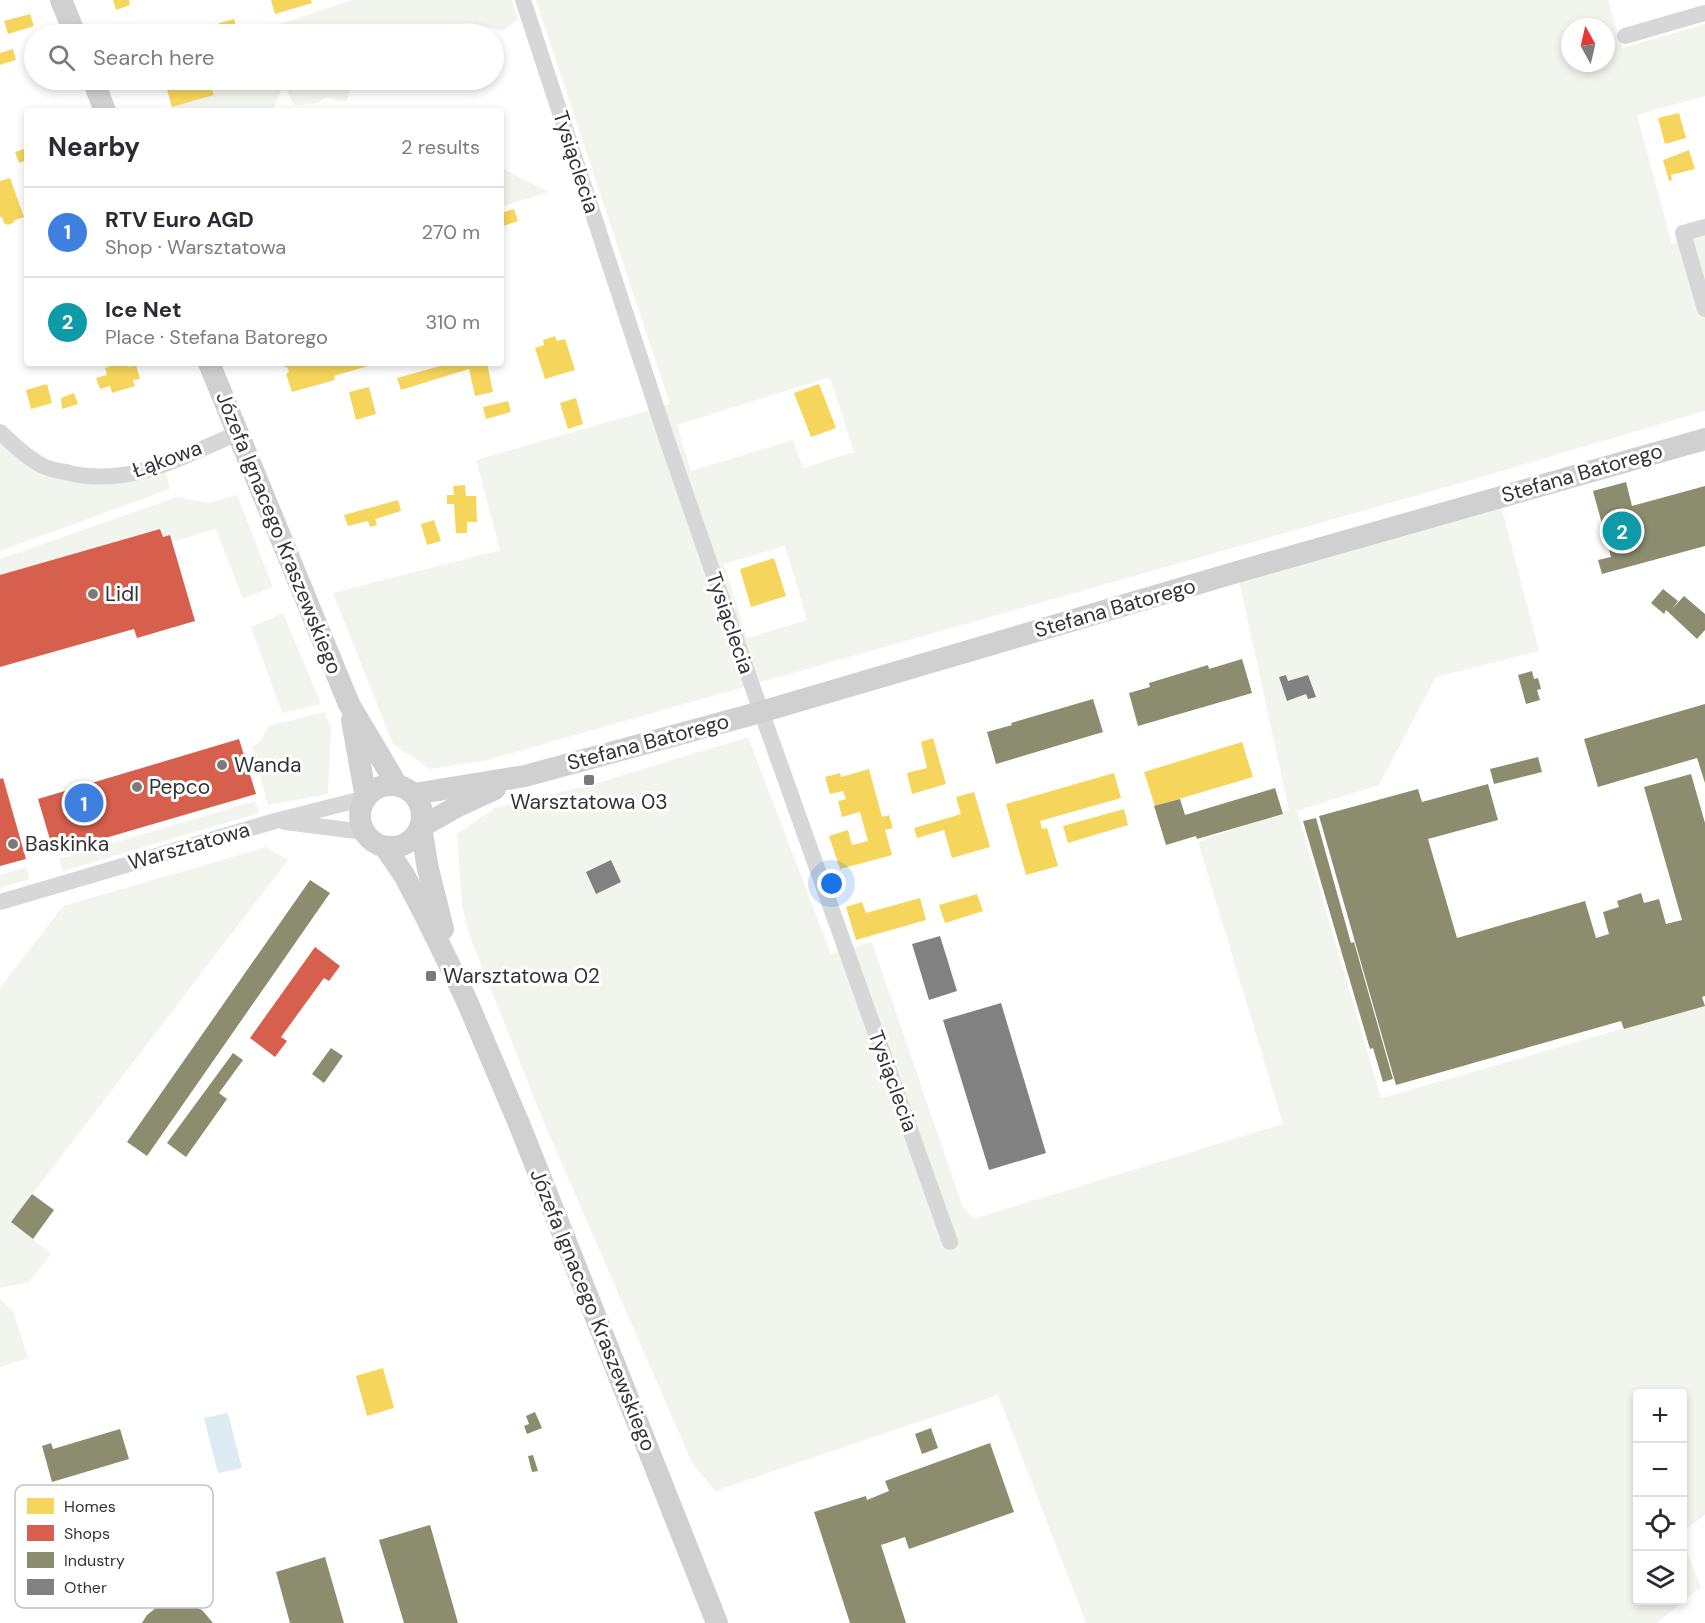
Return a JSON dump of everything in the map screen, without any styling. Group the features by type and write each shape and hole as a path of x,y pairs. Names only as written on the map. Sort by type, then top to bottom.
{"street":[{"path":"61,0 71,24"},
{"name":"Tysiąclecia","path":"523,0 667,440 761,712 950,1242"},
{"path":"1625,36 1705,13"},
{"path":"97,90 104,108"},
{"path":"1705,227 1683,233 1705,309"},
{"name":"Józefa Ignacego Kraszewskiego","path":"210,366 349,704 406,790"},
{"name":"Łąkowa","path":"0,432 44,467 79,476 111,477 139,473 238,433"},
{"name":"Stefana Batorego","path":"406,790 525,776 761,712 1260,565 1705,439"},
{"name":"Józefa Ignacego Kraszewskiego","path":"349,704 366,798"},
{"name":"Stefana Batorego","path":"421,827 458,806 525,776"},
{"path":"380,787 406,790 422,809 421,827 417,835 403,846 385,847 369,839 364,832 360,815 366,798 380,787"},
{"name":"Warsztatowa","path":"0,902 275,821 366,798"},
{"name":"Warsztatowa","path":"275,821 364,832"},
{"name":"Józefa Ignacego Kraszewskiego","path":"421,827 439,917 466,999"},
{"name":"Józefa Ignacego Kraszewskiego","path":"385,847 404,875 466,999 524,1137 717,1623"}],"shaded area":[{"path":"352,0 512,0 518,20 504,30 504,24 472,23 281,24"},
{"path":"536,0 1608,0 1613,18 1561,18 1561,72 1615,72 1615,24 1622,48 1705,24 1705,96 1637,115 1672,244 1705,234 1705,411 1471,480 484,761 430,769 393,744 333,593 500,550 476,460 670,404","holes":["830,377 854,452 803,468 793,440 691,471 677,425","785,546 807,620 747,638 724,564"]},
{"path":"215,90 281,90 273,108 171,108 214,95"},
{"path":"287,90 350,90 346,102 326,97 318,103 294,105"},
{"path":"504,170 549,192 504,206"},
{"path":"0,432 15,446 79,476 164,464 170,489 0,551"},
{"path":"237,495 273,587 243,599 216,529 172,542 170,535 163,537 160,529 0,575 0,559 177,497 209,503"},
{"path":"1499,497 1539,651 1436,677 1379,785 1297,811 1381,1098 1705,1005 1705,1515 1687,1528 1687,1389 1633,1389 1633,1605 1679,1605 1657,1623 1086,1623 998,1395 715,1491 692,1463 542,1118 469,934 462,905 457,834 495,808 594,784 748,737 831,954 872,942 962,1205 973,1219 1283,1124 1198,842 1289,810 1237,572"},
{"path":"283,613 321,704 282,713 251,627"},
{"path":"324,712 331,727 328,794 268,805 252,747 260,742 269,726"},
{"path":"255,801 259,813 63,871 59,859"},
{"path":"266,847 288,860 11,1222 51,1254 29,1282 0,1288 0,988 63,906"},
{"path":"26,867 30,879 0,888 0,875"},
{"path":"0,1299 13,1311 28,1358 0,1367"},
{"path":"228,1413 242,1468 218,1473 204,1418"},
{"path":"1687,1553 1701,1587 1687,1598"}],"building: Homes":[{"path":"113,0 129,0 130,5 116,10"},
{"path":"271,0 311,0 312,3 275,14"},
{"path":"30,14 33,24 24,24 24,29 8,34 4,21"},
{"path":"234,19 235,24 219,24"},
{"path":"13,49 16,60 0,65 0,53"},
{"path":"167,90 213,90 214,95 172,107"},
{"path":"1679,113 1686,138 1665,144 1658,118"},
{"path":"24,149 24,161 19,163 15,152"},
{"path":"1689,150 1695,169 1671,175 1672,180 1669,181 1663,160"},
{"path":"10,178 24,217 8,225 0,217 0,181"},
{"path":"514,209 518,221 504,226 504,212"},
{"path":"555,336 557,341 565,339 575,370 545,379 535,348 544,345 543,340"},
{"path":"136,366 140,379 133,380 135,386 112,393 110,386 100,389 96,378 107,375 105,368"},
{"path":"368,366 334,376 335,380 292,392 286,374 289,372 287,367 284,367"},
{"path":"440,366 488,366 493,392 475,396 469,369 401,390 397,378"},
{"path":"47,384 52,403 31,409 26,390"},
{"path":"819,384 836,428 811,437 794,393"},
{"path":"369,387 376,414 356,420 349,392"},
{"path":"74,393 78,404 62,409 61,398"},
{"path":"576,398 583,424 568,429 560,403"},
{"path":"508,401 511,412 486,419 483,407"},
{"path":"465,485 466,496 476,496 477,522 467,522 467,533 456,533 454,504 447,504 447,495 454,495 453,486"},
{"path":"398,500 401,511 375,519 377,525 370,527 368,521 348,526 344,515"},
{"path":"434,520 441,541 427,545 421,524"},
{"path":"774,558 786,596 751,607 740,569"},
{"path":"933,738 946,784 912,794 907,773 927,768 921,742"},
{"path":"1242,742 1253,777 1155,806 1144,772"},
{"path":"869,769 882,817 889,815 893,828 885,830 892,855 840,869 829,836 848,830 852,845 868,841 860,812 842,817 838,801 846,799 843,791 830,794 825,777 840,773 841,777"},
{"path":"1114,773 1121,798 1040,821 1042,829 1047,828 1058,866 1026,875 1006,804"},
{"path":"974,792 990,847 952,858 944,830 917,838 914,828 961,814 956,797"},
{"path":"1124,809 1128,825 1068,843 1063,826"},
{"path":"977,894 983,911 945,923 939,905"},
{"path":"920,898 926,920 856,940 846,907 862,902 866,913"},
{"path":"383,1368 394,1408 367,1416 356,1376"}],"building: Shops":[{"name":"Lidl","path":"160,529 163,537 170,535 195,621 137,638 134,629 0,667 0,575"},
{"path":"239,739 256,794 54,853 38,799"},
{"path":"3,778 26,859 0,866 0,779"},
{"path":"315,947 340,966 329,981 324,978 281,1037 287,1041 275,1057 250,1038"}],"building: Industry":[{"path":"1626,482 1632,506 1705,486 1705,546 1602,574 1598,560 1611,557 1593,491"},
{"path":"1663,589 1678,601 1672,609 1684,596 1705,614 1705,630 1697,639 1666,610 1664,614 1651,603"},
{"path":"1242,659 1252,693 1138,726 1129,693 1150,687 1149,683 1208,665 1209,669"},
{"path":"1532,671 1534,679 1538,678 1541,689 1537,690 1540,700 1526,704 1518,675"},
{"path":"1093,699 1103,732 996,764 987,732"},
{"path":"1705,704 1705,783 1697,758 1598,787 1584,739"},
{"path":"1538,757 1542,772 1494,784 1490,769"},
{"path":"1691,774 1705,823 1705,996 1702,997 1705,1006 1624,1029 1621,1021 1396,1085 1319,816 1418,789 1422,802 1488,784 1498,820 1428,839 1457,938 1585,901 1596,938 1609,934 1603,912 1619,907 1617,901 1641,893 1644,903 1659,899 1666,924 1682,920 1644,787"},
{"path":"1275,788 1283,814 1197,839 1196,836 1166,845 1154,806 1180,799 1185,815"},
{"path":"1316,818 1351,943 1354,942 1393,1079 1383,1082 1373,1048 1370,1049 1303,821"},
{"path":"310,880 330,893 147,1156 127,1142"},
{"path":"331,1048 343,1056 324,1083 312,1074"},
{"path":"233,1053 243,1060 219,1093 227,1099 186,1157 167,1143"},
{"path":"32,1194 54,1210 33,1239 11,1222"},
{"path":"535,1412 542,1428 527,1434 524,1426 529,1424 526,1416"},
{"path":"931,1428 938,1448 922,1454 915,1434"},
{"path":"120,1429 129,1459 52,1482 42,1446 51,1443 53,1449"},
{"path":"990,1443 1014,1512 909,1549 905,1537 881,1545 906,1623 850,1623 814,1512 866,1496 867,1500 889,1491 885,1481"},
{"path":"533,1455 538,1471 532,1472 528,1456"},
{"path":"430,1525 458,1623 404,1623 379,1540"},
{"path":"325,1557 344,1623 290,1623 276,1572"},
{"path":"156,1608 197,1608 202,1610 213,1623 142,1623"}],"building: Other":[{"path":"1286,675 1288,681 1308,675 1316,697 1308,699 1306,694 1287,701 1279,677"},
{"path":"611,860 621,882 596,894 586,872"},
{"path":"940,936 957,991 929,1000 912,944"},
{"path":"1001,1003 1046,1153 989,1170 943,1020"}],"place":[{"name":"Ice Net","path":"1622,531"},
{"name":"Lidl","path":"93,594"},
{"name":"Wanda","path":"222,765"},
{"name":"Warsztatowa 03","path":"589,780"},
{"name":"Pepco","path":"137,787"},
{"name":"RTV Euro AGD","path":"84,803"},
{"name":"Baskinka","path":"13,844"},
{"name":"Warsztatowa 02","path":"431,976"}]}
